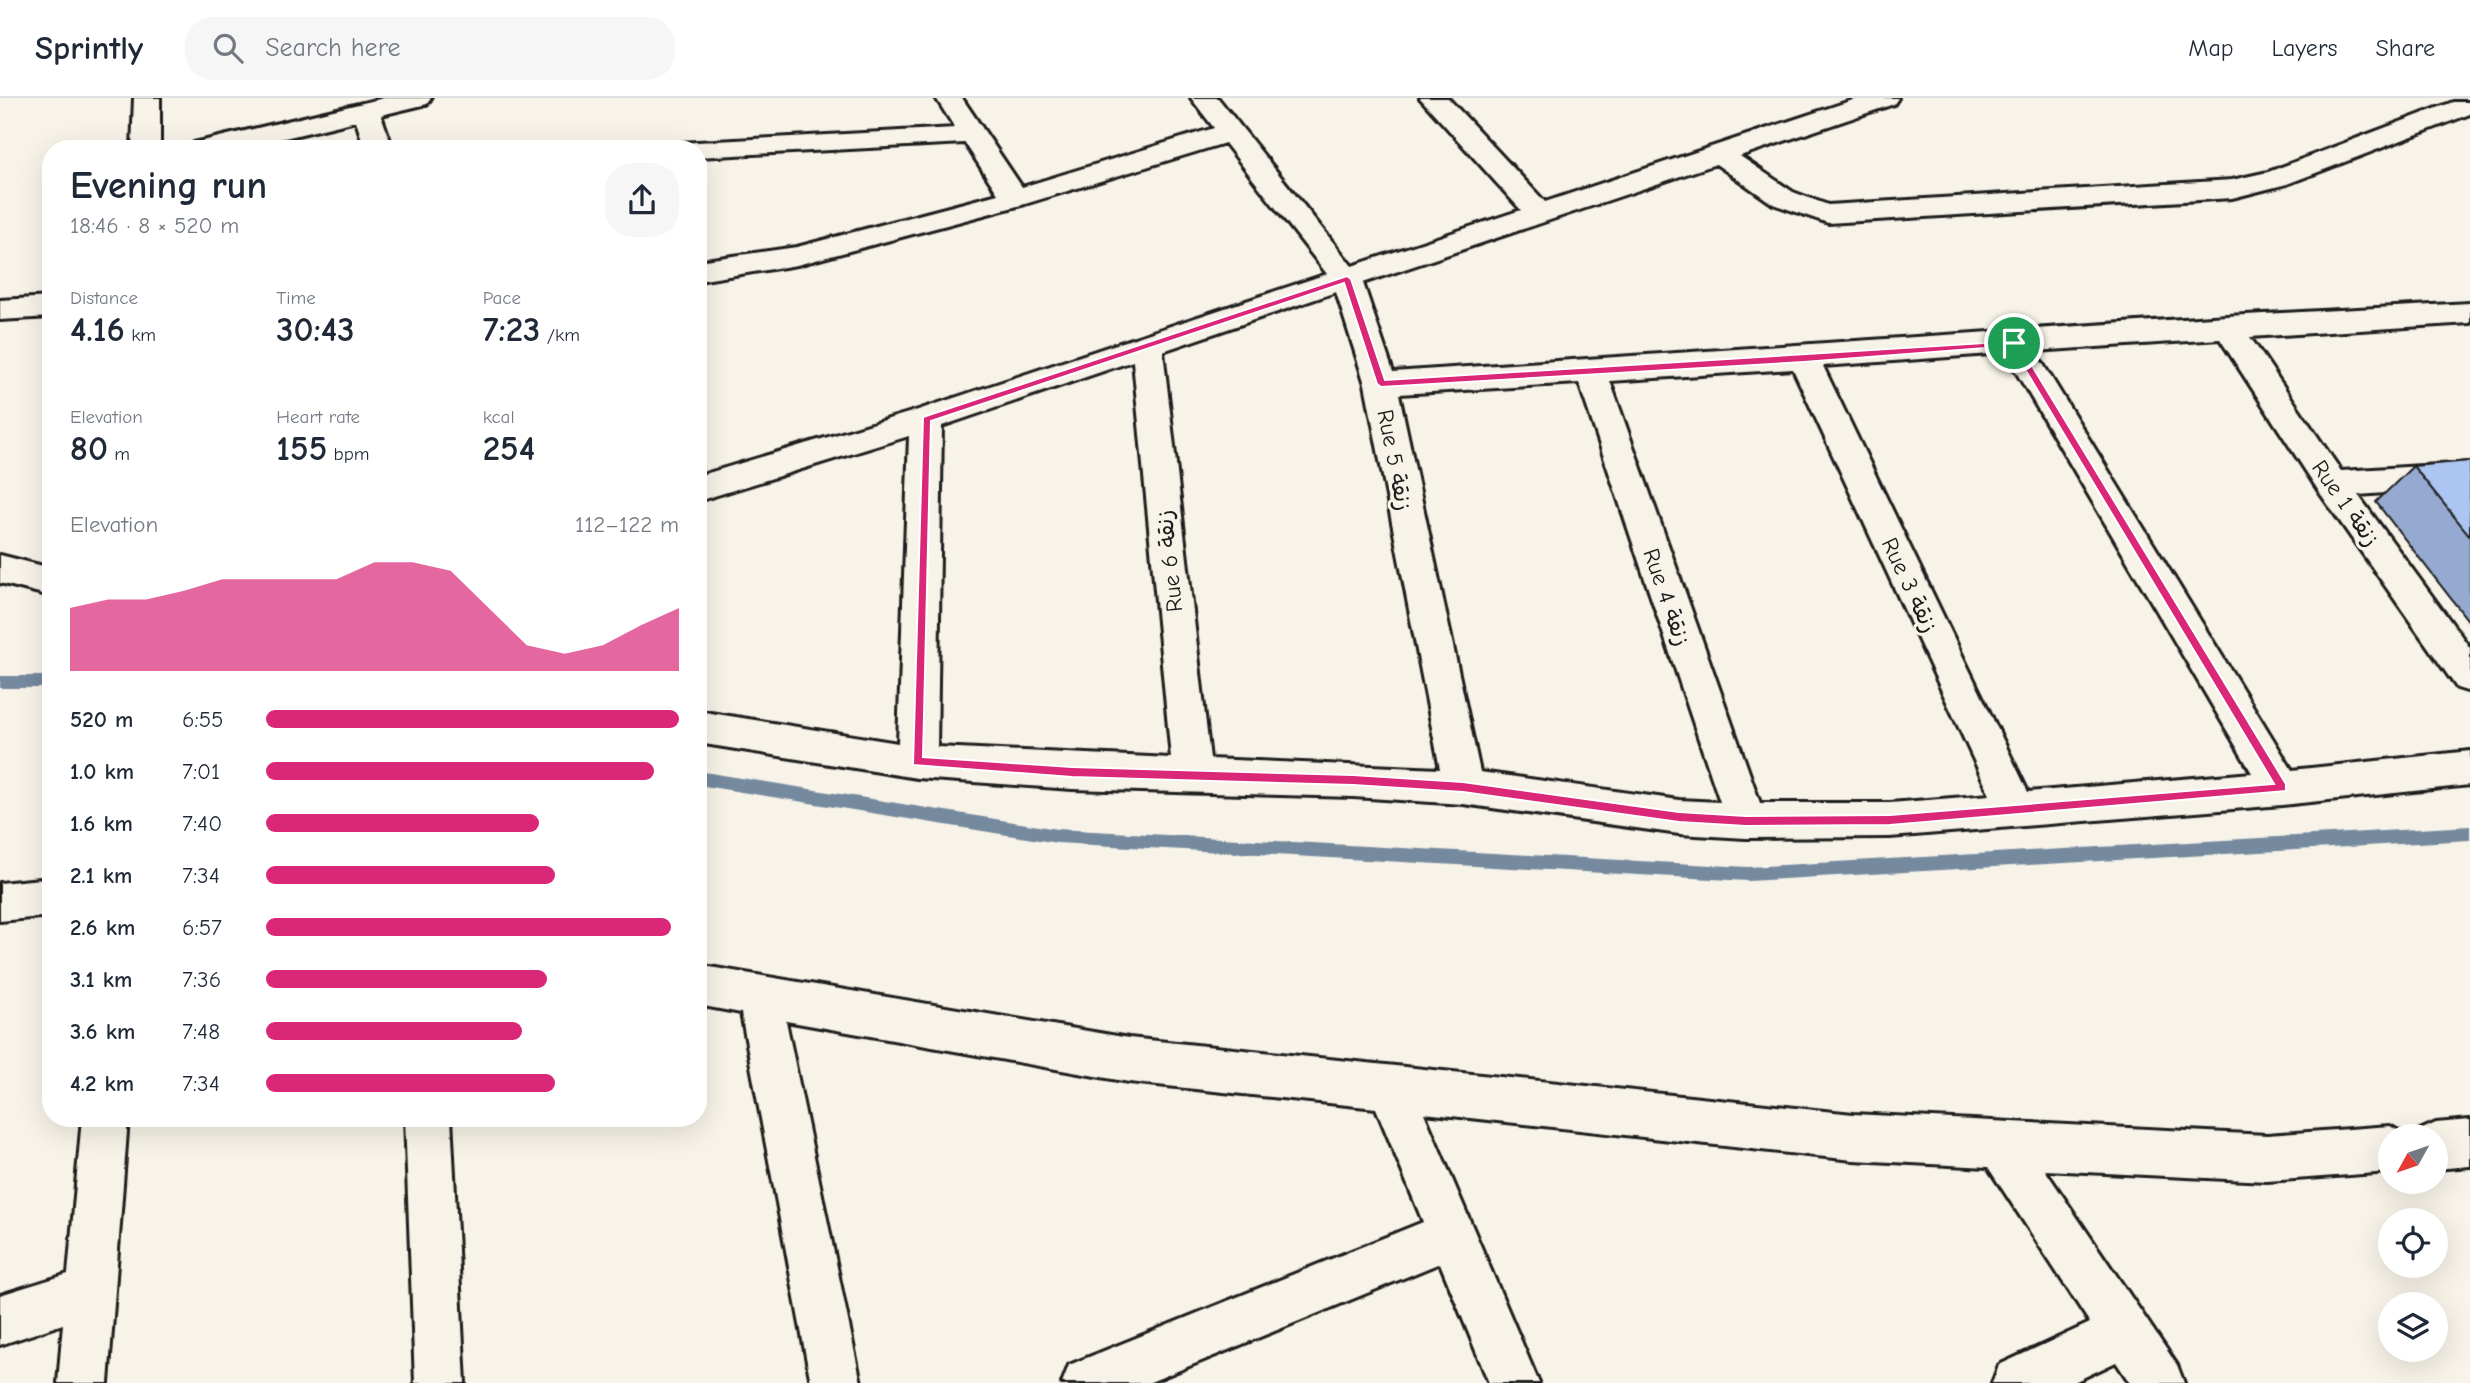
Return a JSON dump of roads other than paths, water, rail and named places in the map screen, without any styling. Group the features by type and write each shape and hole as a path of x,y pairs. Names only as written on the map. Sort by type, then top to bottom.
{"street":[{"path":"146,140 147,98"},
{"path":"242,140 418,98"},
{"path":"949,98 1015,198"},
{"name":"Rue 5 زنقة","path":"1204,98 1347,279 1381,384 1463,787"},
{"path":"1433,98 1539,212"},
{"path":"707,488 1147,346 1539,212 1885,98"},
{"path":"1719,153 1782,199 1809,211 1828,214 2176,194 2232,189 2277,178 2459,106"},
{"path":"366,111 376,140"},
{"path":"707,270 797,257 1015,198 1231,132"},
{"path":"707,148 972,135"},
{"path":"0,310 42,308"},
{"path":"1381,384 1804,359 2227,326 2470,313"},
{"name":"Rue 1 زنقة","path":"2227,326 2332,484 2470,677"},
{"path":"2014,343 2282,788"},
{"name":"Rue 6 زنقة","path":"1147,346 1192,775"},
{"name":"Rue 3 زنقة","path":"1804,359 2017,810"},
{"name":"Rue 4 زنقة","path":"1591,372 1746,821"},
{"path":"917,762 926,419"},
{"path":"2332,484 2470,475"},
{"path":"0,569 42,580"},
{"path":"707,728 917,762 1072,772 1463,787 1679,817 1746,821 1890,820 2282,788 2470,768"},
{"path":"0,902 42,898"},
{"path":"707,987 1129,1060 1853,1137 2267,1158 2378,1150"},
{"path":"760,996 836,1383"},
{"path":"1391,1088 1514,1383"},
{"path":"83,1383 104,1127"},
{"path":"428,1127 440,1383"},
{"path":"2448,1145 2470,1143"},
{"path":"2001,1145 2159,1383"},
{"path":"1087,1383 1452,1234"},
{"path":"0,1320 90,1291"},
{"path":"2017,1383 2125,1332"}],"waterway":[{"path":"0,682 42,682"},
{"path":"707,779 1057,836 1748,874 2470,833"}]}
